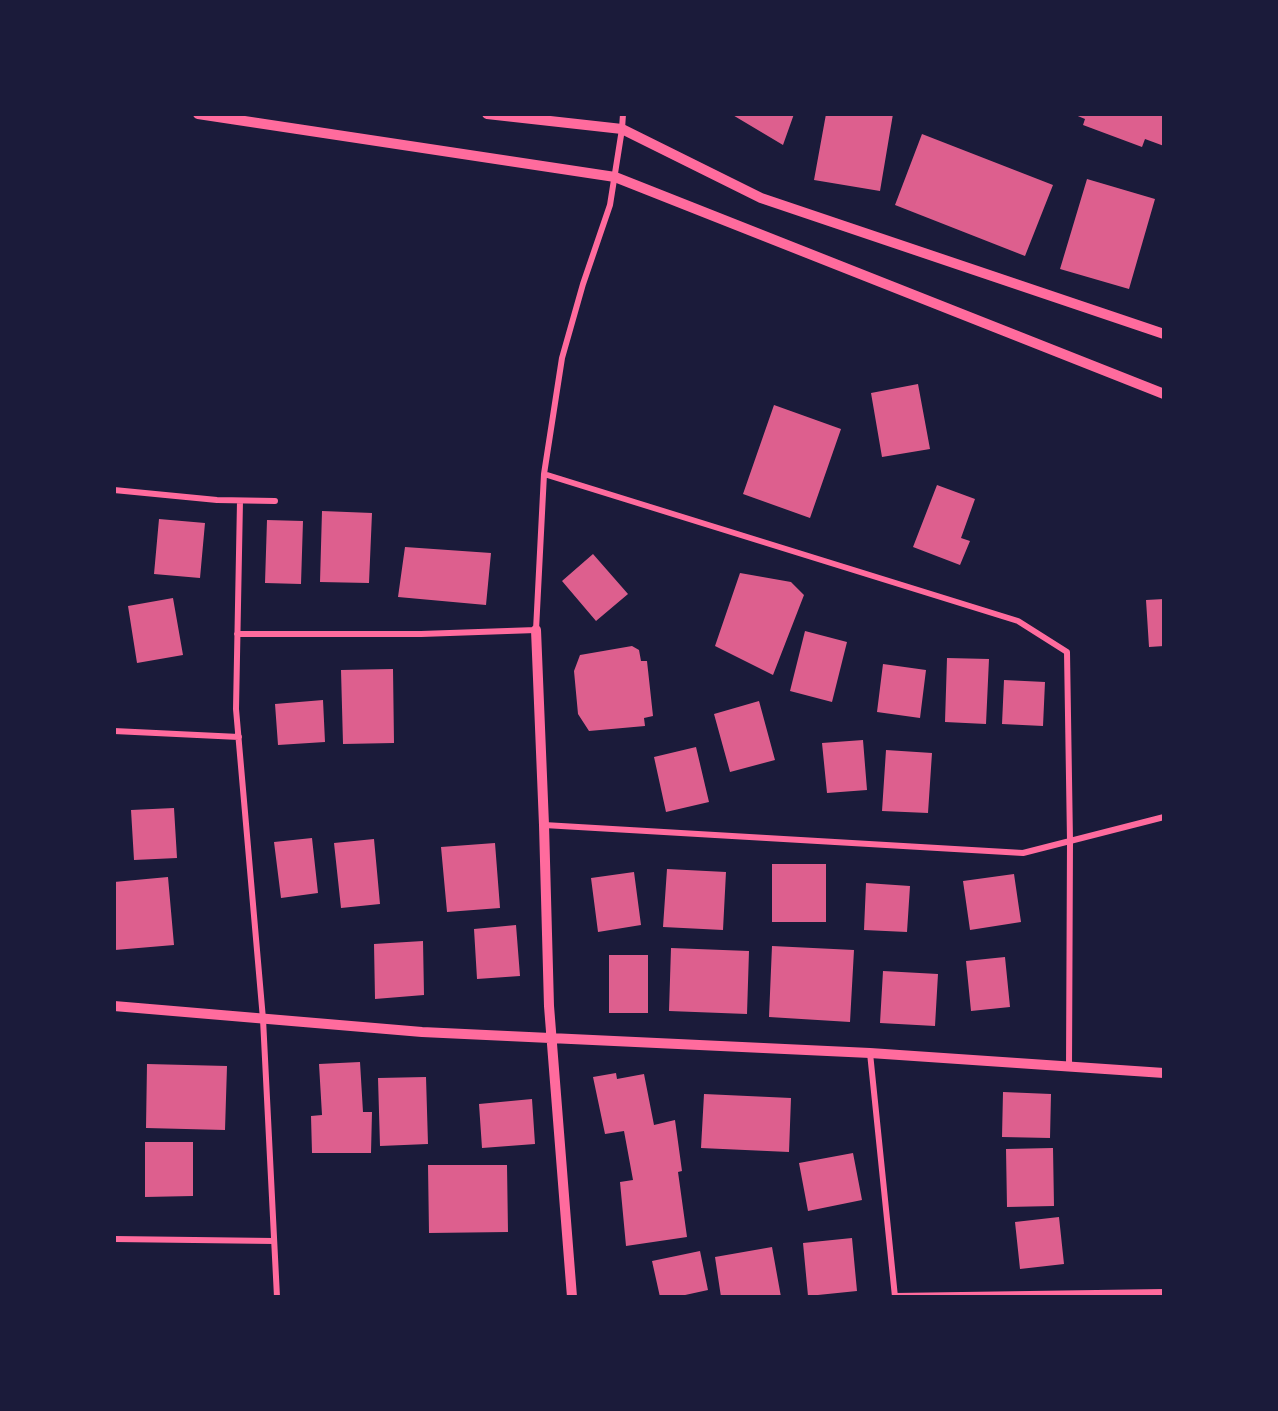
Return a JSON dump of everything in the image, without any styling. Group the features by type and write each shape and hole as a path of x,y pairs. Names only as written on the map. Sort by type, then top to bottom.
{"street":[{"path":"198,114 615,177 1164,394"},
{"path":"487,114 622,129 761,198 1164,334"},
{"path":"572,1297 551,1039 536,630 544,474 562,358 583,284 610,205 623,114"},
{"path":"544,474 1018,621 1067,652 1070,841 1069,1067"},
{"path":"114,490 240,501 275,501"},
{"path":"240,501 236,709 263,1019 277,1297"},
{"path":"237,633 421,634 536,630"},
{"path":"114,731 239,737"},
{"path":"544,825 1023,853 1164,817"},
{"path":"114,1006 422,1032 870,1053 1164,1073"},
{"path":"870,1053 895,1296 1164,1292"},
{"path":"114,1239 274,1241"}],"building":[{"path":"731,114 794,114 783,145"},
{"path":"826,114 893,114 880,191 814,180"},
{"path":"1073,114 1164,114 1164,146 1145,139 1142,147 1083,125 1085,119"},
{"path":"922,134 1053,185 1025,256 895,205"},
{"path":"1087,179 1155,199 1129,289 1060,269"},
{"path":"918,384 930,449 882,457 871,393"},
{"path":"774,405 841,429 810,518 743,494"},
{"path":"937,485 975,499 961,538 970,541 960,565 913,547"},
{"path":"322,511 372,513 369,583 320,582"},
{"path":"159,519 205,523 200,578 154,574"},
{"path":"267,520 303,521 301,584 265,583"},
{"path":"405,547 491,553 486,605 398,597"},
{"path":"593,554 628,594 596,621 562,581"},
{"path":"740,573 791,582 804,595 773,675 715,646"},
{"path":"173,598 183,655 137,663 128,606"},
{"path":"1164,599 1164,646 1149,647 1146,600"},
{"path":"805,631 847,642 832,702 790,691"},
{"path":"632,646 639,650 641,661 647,661 653,716 644,718 645,726 589,731 578,714 574,671 580,655"},
{"path":"947,658 989,659 986,724 945,722"},
{"path":"883,664 926,670 920,718 877,712"},
{"path":"393,669 394,743 343,744 341,670"},
{"path":"1004,680 1045,682 1043,726 1002,724"},
{"path":"323,700 325,742 278,745 275,704"},
{"path":"759,701 775,760 730,772 714,714"},
{"path":"863,740 867,790 827,793 822,743"},
{"path":"696,747 709,802 666,812 654,757"},
{"path":"886,750 932,753 928,813 882,811"},
{"path":"174,808 177,858 134,860 131,810"},
{"path":"312,838 318,893 281,898 274,842"},
{"path":"374,839 380,904 341,908 334,843"},
{"path":"495,843 500,908 447,912 441,847"},
{"path":"772,864 826,864 826,922 772,922"},
{"path":"667,869 726,872 723,930 663,927"},
{"path":"634,872 641,925 598,932 591,878"},
{"path":"1014,874 1021,922 970,930 963,881"},
{"path":"168,877 174,945 115,950 114,882"},
{"path":"866,883 910,886 907,932 864,930"},
{"path":"516,925 520,976 477,979 474,929"},
{"path":"423,941 424,995 375,999 374,944"},
{"path":"772,946 854,950 850,1022 769,1017"},
{"path":"671,948 749,951 747,1014 669,1011"},
{"path":"609,955 648,955 648,1013 609,1013"},
{"path":"1005,957 1010,1007 971,1011 966,961"},
{"path":"883,971 938,974 935,1026 880,1023"},
{"path":"360,1062 363,1112 372,1112 371,1153 312,1153 311,1116 322,1115 319,1064"},
{"path":"147,1064 227,1066 225,1130 146,1128"},
{"path":"616,1073 617,1079 644,1074 654,1125 675,1120 682,1171 678,1172 687,1237 626,1246 620,1182 633,1180 624,1131 605,1134 593,1077"},
{"path":"426,1077 428,1144 380,1146 378,1078"},
{"path":"1003,1092 1051,1094 1050,1138 1002,1137"},
{"path":"704,1094 791,1098 789,1152 701,1148"},
{"path":"532,1099 535,1144 482,1148 479,1104"},
{"path":"145,1142 193,1142 193,1196 145,1197"},
{"path":"1053,1148 1054,1206 1007,1207 1006,1149"},
{"path":"853,1153 862,1200 808,1211 799,1163"},
{"path":"428,1165 507,1165 508,1232 429,1233"},
{"path":"1059,1217 1064,1264 1020,1269 1015,1222"},
{"path":"852,1238 857,1291 808,1296 803,1243"},
{"path":"772,1247 781,1297 721,1297 715,1257"},
{"path":"700,1251 708,1290 676,1297 660,1297 652,1261"}]}
